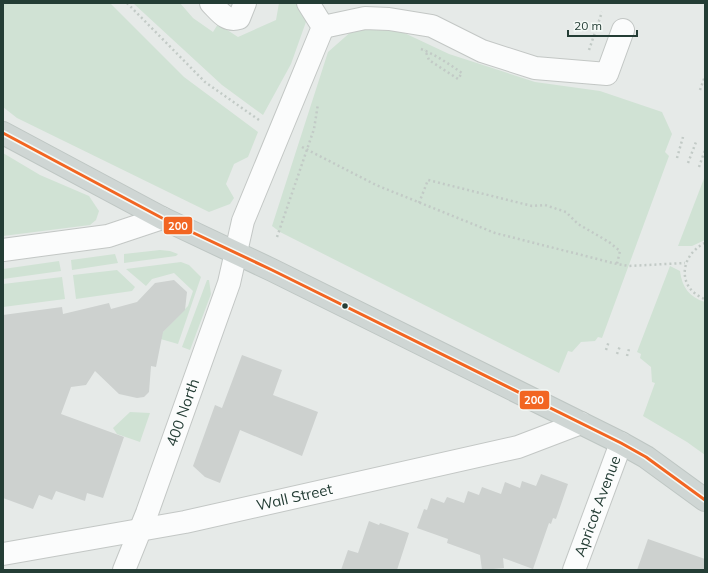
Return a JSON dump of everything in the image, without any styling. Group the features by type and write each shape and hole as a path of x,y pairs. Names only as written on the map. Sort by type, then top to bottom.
{"main road":[{"path":"3,133 162,218 237,253 621,443 646,457 705,500"}],"street":[{"path":"211,3 226,18 233,20 239,18 245,3"},
{"path":"308,3 323,27 365,18 389,19 432,26 482,51 535,68 607,74 623,30"},
{"name":"400 North","path":"124,570 140,531 229,283 243,221 323,27"},
{"path":"3,250 108,236 162,218"},
{"name":"Wall Street","path":"3,554 140,531 518,447 581,423"},
{"name":"Apricot Avenue","path":"574,570 621,443"}],"path":[{"path":"127,3 205,82 259,120"},
{"path":"587,55 602,12"},
{"path":"418,47 425,50 462,73 458,79 429,60 425,50"},
{"path":"700,90 705,76"},
{"path":"277,237 314,129 318,98"},
{"path":"677,158 683,137"},
{"path":"688,163 696,142"},
{"path":"302,147 376,185 495,233 629,266 685,263"},
{"path":"699,167 705,150"},
{"path":"420,203 428,180 532,206 545,204 566,212 578,224 609,242 620,251 617,264"},
{"path":"705,243 696,248 685,263 686,282 691,290 705,299"},
{"path":"606,350 609,341"},
{"path":"618,354 620,346"},
{"path":"627,356 629,349"}],"green space":[{"path":"3,3 110,3 184,77 258,132 248,157 234,164 226,184 234,198 230,204 209,212 17,118 3,107"},
{"path":"133,3 180,3 193,18 213,32 218,24 238,37 276,20 279,3 298,3 307,19 291,64 263,115 222,85"},
{"path":"353,30 398,30 449,54 535,82 600,91 662,112 672,134 665,152 669,156 602,338 598,337 595,341 581,342 572,352 568,351 559,373 280,232 272,226 328,52"},
{"path":"3,153 40,175 89,196 99,211 96,220 90,225 3,236"},
{"path":"705,176 705,240 692,246 678,246"},
{"path":"160,250 178,254 176,256 124,263 124,254"},
{"path":"115,254 118,263 72,270 71,260"},
{"path":"59,261 61,271 3,279 3,269"},
{"path":"181,262 189,265 201,277 178,344 157,338 188,306 193,291 174,273 152,279 146,286 126,269"},
{"path":"670,266 680,271 682,282 687,291 699,300 705,302 705,455 687,442 643,416 655,383 652,382 651,367 640,358 641,354 637,352"},
{"path":"117,270 135,287 132,291 76,299 73,275"},
{"path":"62,277 65,299 3,307 3,284"},
{"path":"207,280 209,280 211,294 190,350 182,347"},
{"path":"130,412 150,413 140,442 117,434 113,428"}],"building":[{"path":"174,280 187,292 185,310 163,332 156,367 151,366 149,392 144,397 137,398 119,394 95,371 86,385 71,387 61,414 124,437 103,498 87,493 85,501 56,491 52,500 39,495 33,509 3,498 3,315 62,307 63,314 109,303 111,309 137,302 155,283"},
{"path":"242,355 282,370 273,395 318,412 302,456 240,430 220,483 205,477 193,466 215,405 222,408"},
{"path":"541,474 568,484 556,519 553,518 551,524 549,523 533,569 503,558 504,568 482,570 480,555 447,543 448,539 417,528 424,509 427,510 431,498 444,503 447,497 464,503 468,491 479,495 482,487 501,494 505,482 520,488 522,481 536,486"},
{"path":"369,521 379,525 380,523 409,533 397,570 341,570 348,550 358,553"},
{"path":"648,539 705,559 705,570 637,570"}],"transit line":[{"name":"200","path":"3,133 162,218 272,270 621,443 646,457 705,500"}]}
